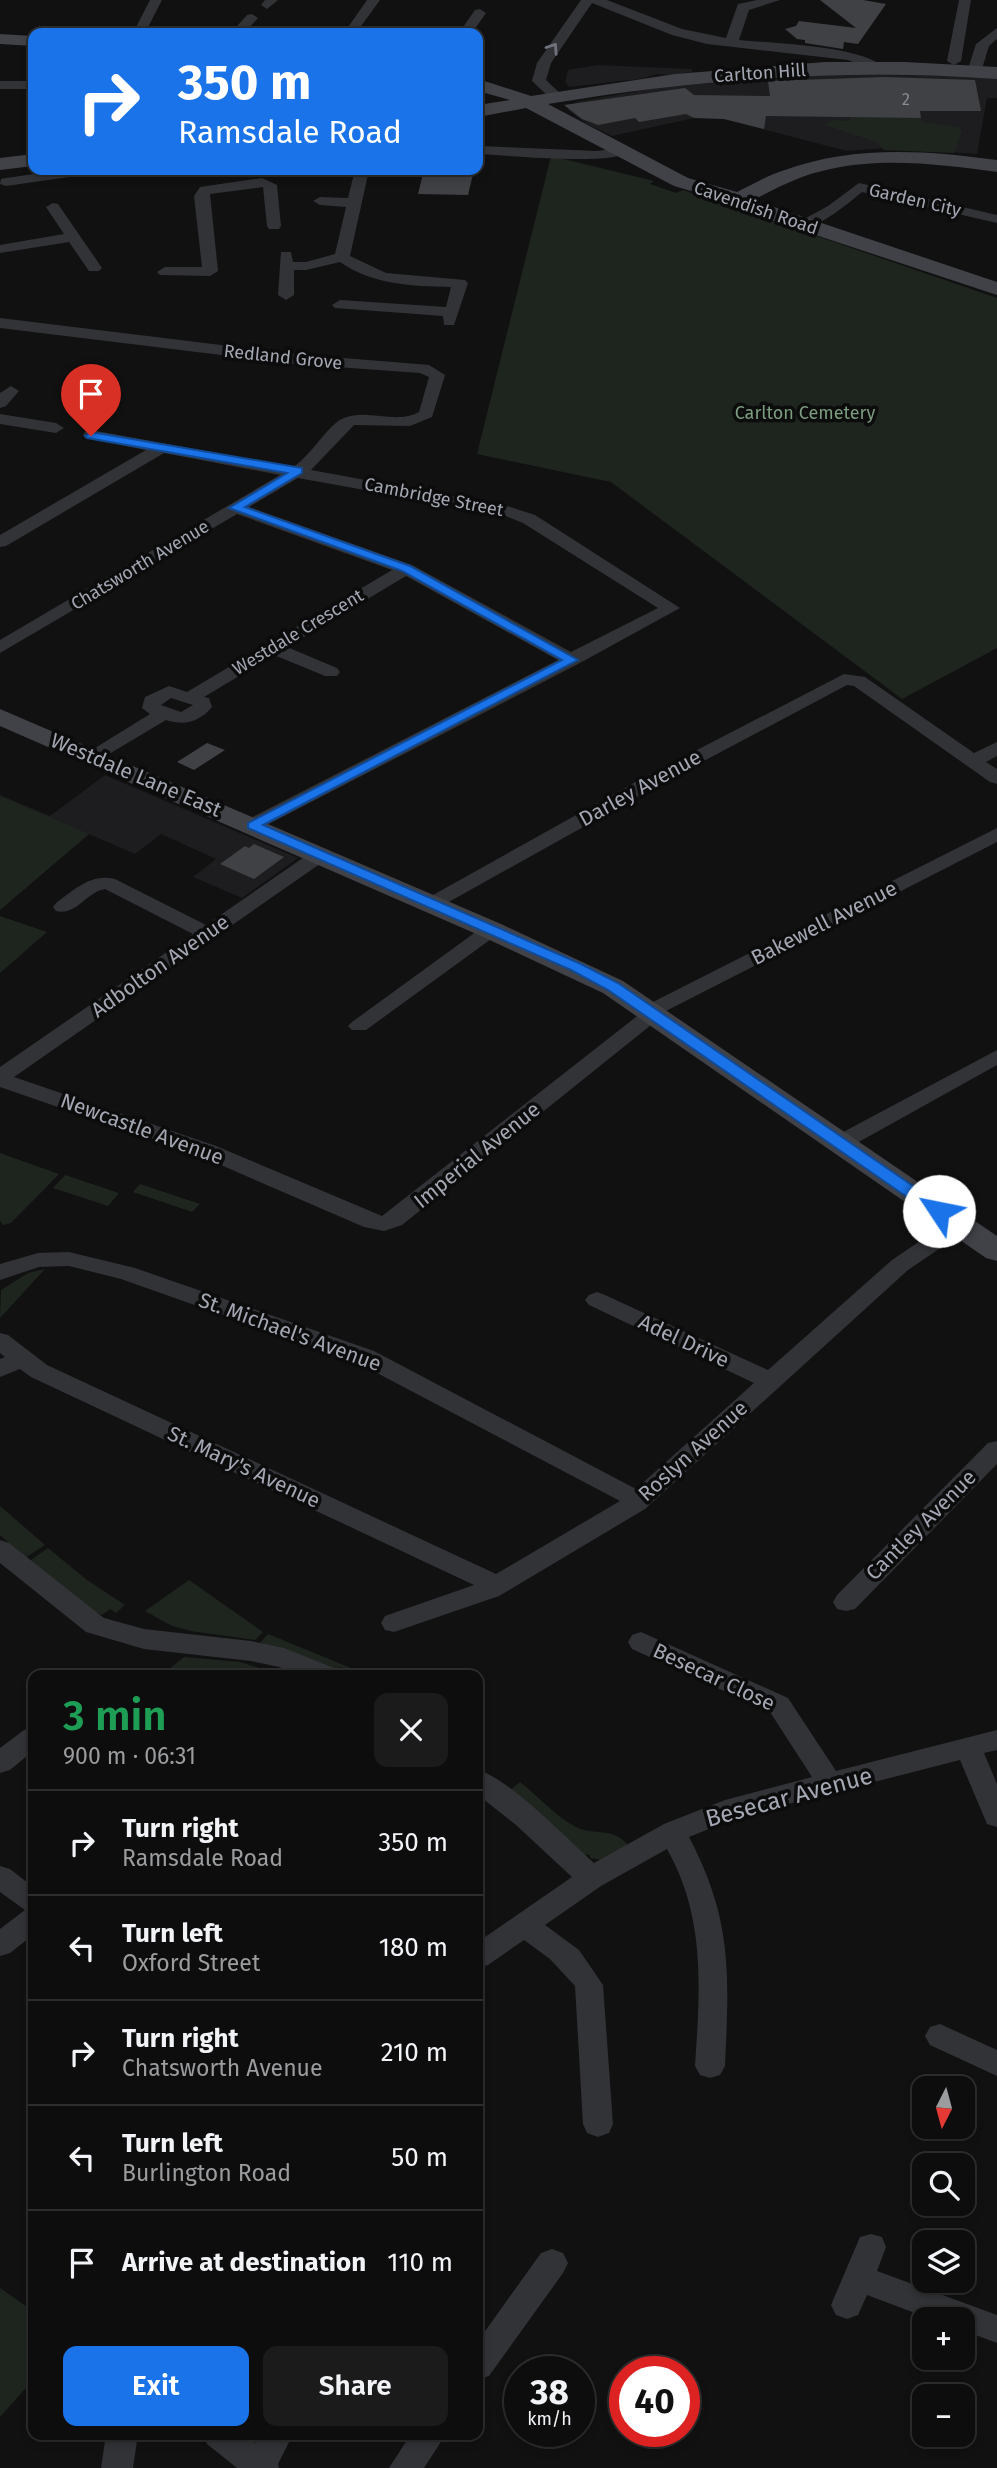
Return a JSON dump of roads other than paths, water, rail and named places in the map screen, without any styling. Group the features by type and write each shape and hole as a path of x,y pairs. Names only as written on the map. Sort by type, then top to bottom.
{"street":[{"path":"142,28 156,0 147,0"},
{"path":"354,28 374,0"},
{"path":"556,96 538,81 544,63 587,0"},
{"path":"596,0 677,32 731,43 849,56 869,62 875,67"},
{"path":"731,43 743,7 774,0"},
{"path":"954,61 965,0"},
{"path":"469,28 480,13"},
{"path":"960,34 993,35"},
{"path":"990,69 980,49 993,35"},
{"path":"0,39 28,41"},
{"name":"Carlton Hill","path":"483,110 556,96 714,75 875,67 990,69"},
{"path":"0,85 28,85"},
{"name":"Cavendish Road","path":"483,86 505,91 681,182 739,199 750,206 997,289"},
{"path":"483,150 597,155 621,152"},
{"path":"739,199 787,175 827,163 855,159 920,157 997,166"},
{"path":"3,173 28,162"},
{"path":"3,173 28,172"},
{"path":"342,257 361,175"},
{"path":"210,271 202,193 211,187 262,176 270,185 274,226"},
{"name":"Garden City","path":"802,224 833,209 859,187 997,219"},
{"path":"320,201 354,202"},
{"path":"53,207 94,268"},
{"path":"0,249 74,237"},
{"path":"286,295 286,261 306,266 342,257 362,271 376,276 462,278 450,317 340,305"},
{"path":"165,272 229,270"},
{"name":"Redland Grove","path":"0,323 295,359 424,368 437,374 426,414 422,417 402,422 353,420 342,427"},
{"path":"0,419 56,428"},
{"name":"Chatsworth Avenue","path":"0,648 298,471 314,460 342,427"},
{"path":"91,436 298,471"},
{"path":"0,542 163,447"},
{"name":"Cambridge Street","path":"298,471 507,511 529,519 671,608 572,660"},
{"path":"235,508 406,569 572,660"},
{"name":"Westdale Crescent","path":"94,757 164,713 176,718 189,717 203,706 191,697 406,569"},
{"path":"271,647 331,673"},
{"path":"252,825 572,660"},
{"name":"Darley Avenue","path":"430,904 839,680 852,678 974,761"},
{"name":"Westdale Lane East","path":"0,717 576,967 613,986 997,1251"},
{"path":"997,748 974,761 997,778"},
{"name":"Bakewell Avenue","path":"652,1012 997,834"},
{"name":"Adbolton Avenue","path":"0,1079 320,855"},
{"path":"63,907 93,885 108,883 208,934"},
{"path":"359,1026 491,930"},
{"name":"Imperial Avenue","path":"282,1183 372,1222 384,1224 394,1220 652,1012"},
{"path":"840,1143 997,1056"},
{"name":"Newcastle Avenue","path":"0,1079 139,1126 282,1183"},
{"name":"Roslyn Avenue","path":"394,1623 490,1589 636,1503 900,1265 959,1225"},
{"name":"St. Michael's Avenue","path":"0,1272 38,1260 69,1259 127,1273 366,1357 618,1490 636,1503"},
{"name":"Adel Drive","path":"597,1300 770,1381"},
{"name":"St. Mary's Avenue","path":"0,1341 10,1364 39,1371 487,1580 490,1589"},
{"name":"Cantley Avenue","path":"846,1602 997,1449"},
{"path":"0,1549 95,1625 144,1639 251,1651 284,1658 313,1670"},
{"name":"Besecar Close","path":"641,1642 779,1706 799,1731 830,1784"},
{"name":"Besecar Avenue","path":"483,1953 590,1878 674,1832 735,1807 997,1740"},
{"path":"0,1763 28,1741"},
{"path":"969,1749 997,1816"},
{"path":"483,1784 526,1817 590,1878"},
{"path":"674,1832 676,1845 684,1853 709,1923 715,1979 710,2066"},
{"path":"0,1877 28,1898"},
{"path":"0,1945 28,1923"},
{"path":"522,1926 534,1932 581,1970 589,1984 597,2124"},
{"path":"940,2036 997,2064"},
{"path":"872,2246 853,2291 997,2329"},
{"path":"483,2359 552,2263"},
{"path":"117,2468 121,2440"},
{"path":"226,2440 262,2467 274,2440"},
{"path":"405,2468 426,2440"}],"park label":[{"name":"Carlton Cemetery","path":"805,413"}]}
